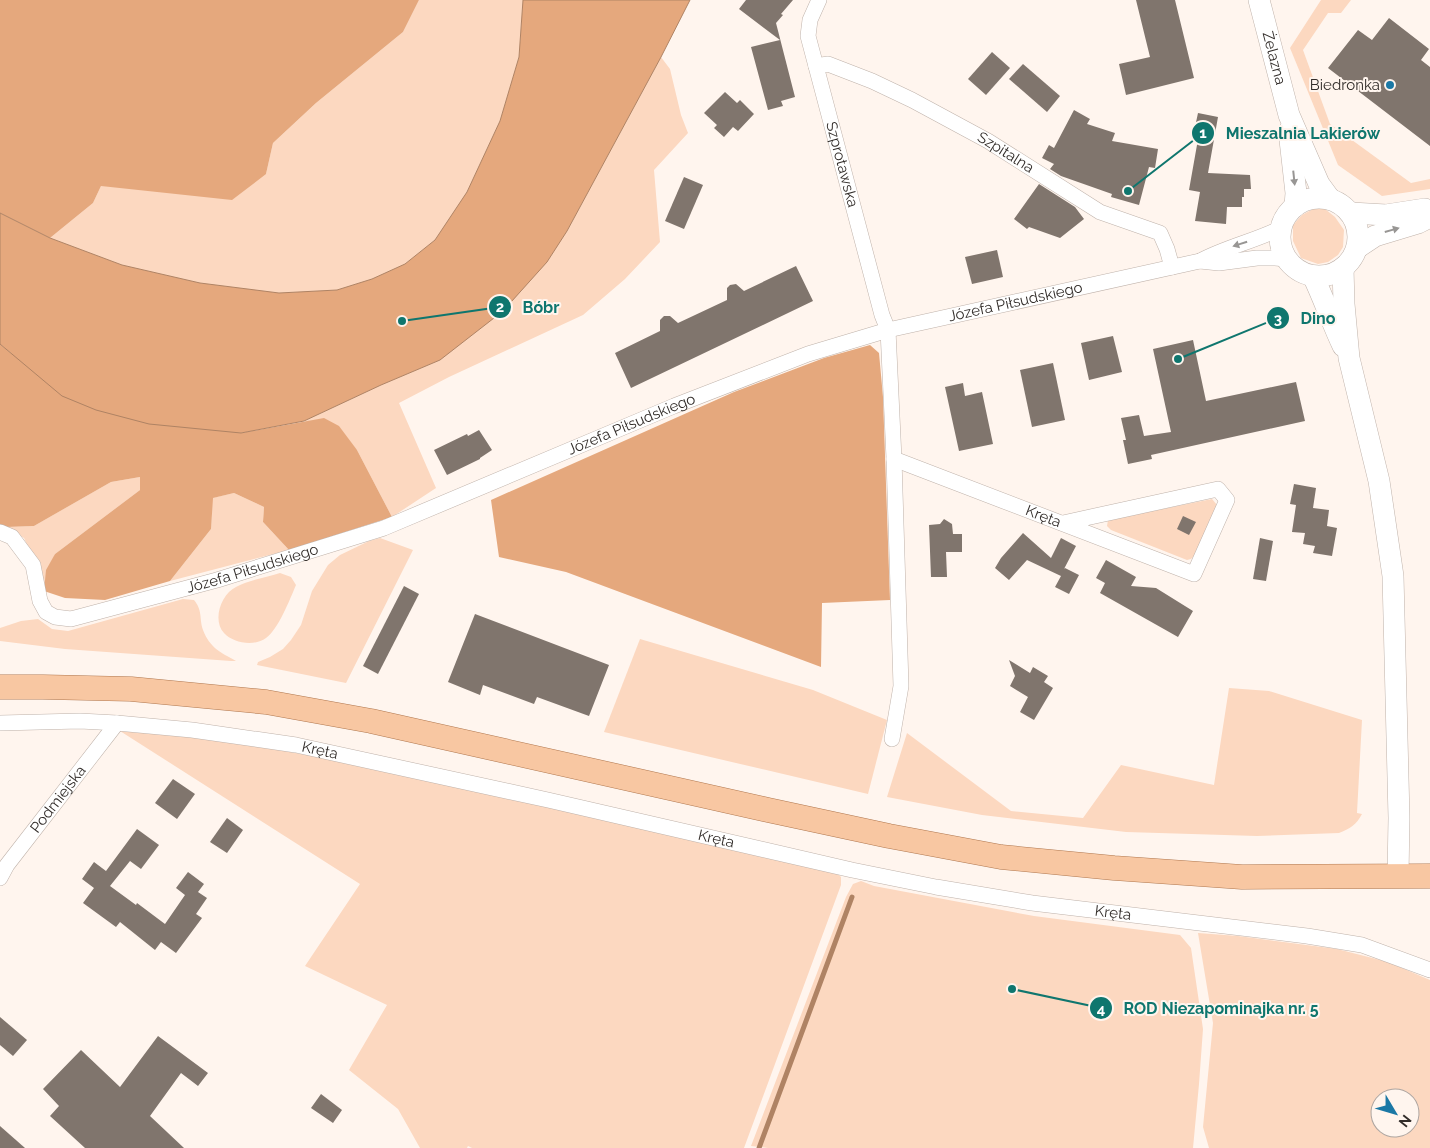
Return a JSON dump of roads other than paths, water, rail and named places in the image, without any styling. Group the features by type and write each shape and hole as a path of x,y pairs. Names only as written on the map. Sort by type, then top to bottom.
{"main road":[{"path":"0,688 43,686 132,689 276,704 371,721 768,810 889,836 1001,857 1141,871 1242,877 1430,876"}],"street":[{"name":"Szprotawska","path":"820,0 810,20 808,36 882,315 888,330"},
{"name":"Żelazna","path":"1259,0 1289,115"},
{"name":"Szpitalna","path":"816,66 828,64 912,100 988,142 1100,212 1160,233 1172,267"},
{"path":"1289,115 1319,184 1330,199"},
{"path":"1289,115 1296,193 1295,206"},
{"path":"1318,197 1330,199 1342,204 1351,213 1357,224 1359,236 1357,248 1352,259 1343,268 1324,276 1313,276 1303,273 1287,259 1282,249 1281,228 1286,216 1295,206 1306,200 1318,197"},
{"path":"1351,213 1386,215 1430,209"},
{"path":"1357,248 1375,236 1418,223 1430,217"},
{"path":"1200,261 1218,251 1281,228"},
{"path":"1200,261 1219,263 1257,258 1287,259"},
{"name":"Józefa Piłsudskiego","path":"0,532 12,537 33,565 40,602 46,612 55,617 72,619 217,580 384,528 674,406 808,354 888,330 1200,261"},
{"path":"1343,268 1349,358 1379,481 1393,576 1399,818 1398,876"},
{"path":"1313,276 1349,358"},
{"path":"888,330 901,686 892,739"},
{"name":"Kręta","path":"894,459 1194,574 1227,500 1218,489 1063,523"},
{"name":"Kręta","path":"0,723 117,723 192,730 296,745 548,800 852,870 936,887 1032,904 1307,936 1362,945 1430,970"},
{"name":"Podmiejska","path":"0,878 7,866 117,723"}],"waterway":[{"path":"759,1148 852,897"}],"place":[{"name":"Biedronka","path":"1390,85"},
{"name":"Mieszalnia Lakierów","path":"1128,191"},
{"name":"Bóbr","path":"402,321"},
{"name":"Dino","path":"1178,359"},
{"name":"ROD Niezapominajka nr. 5","path":"1012,989"}]}
